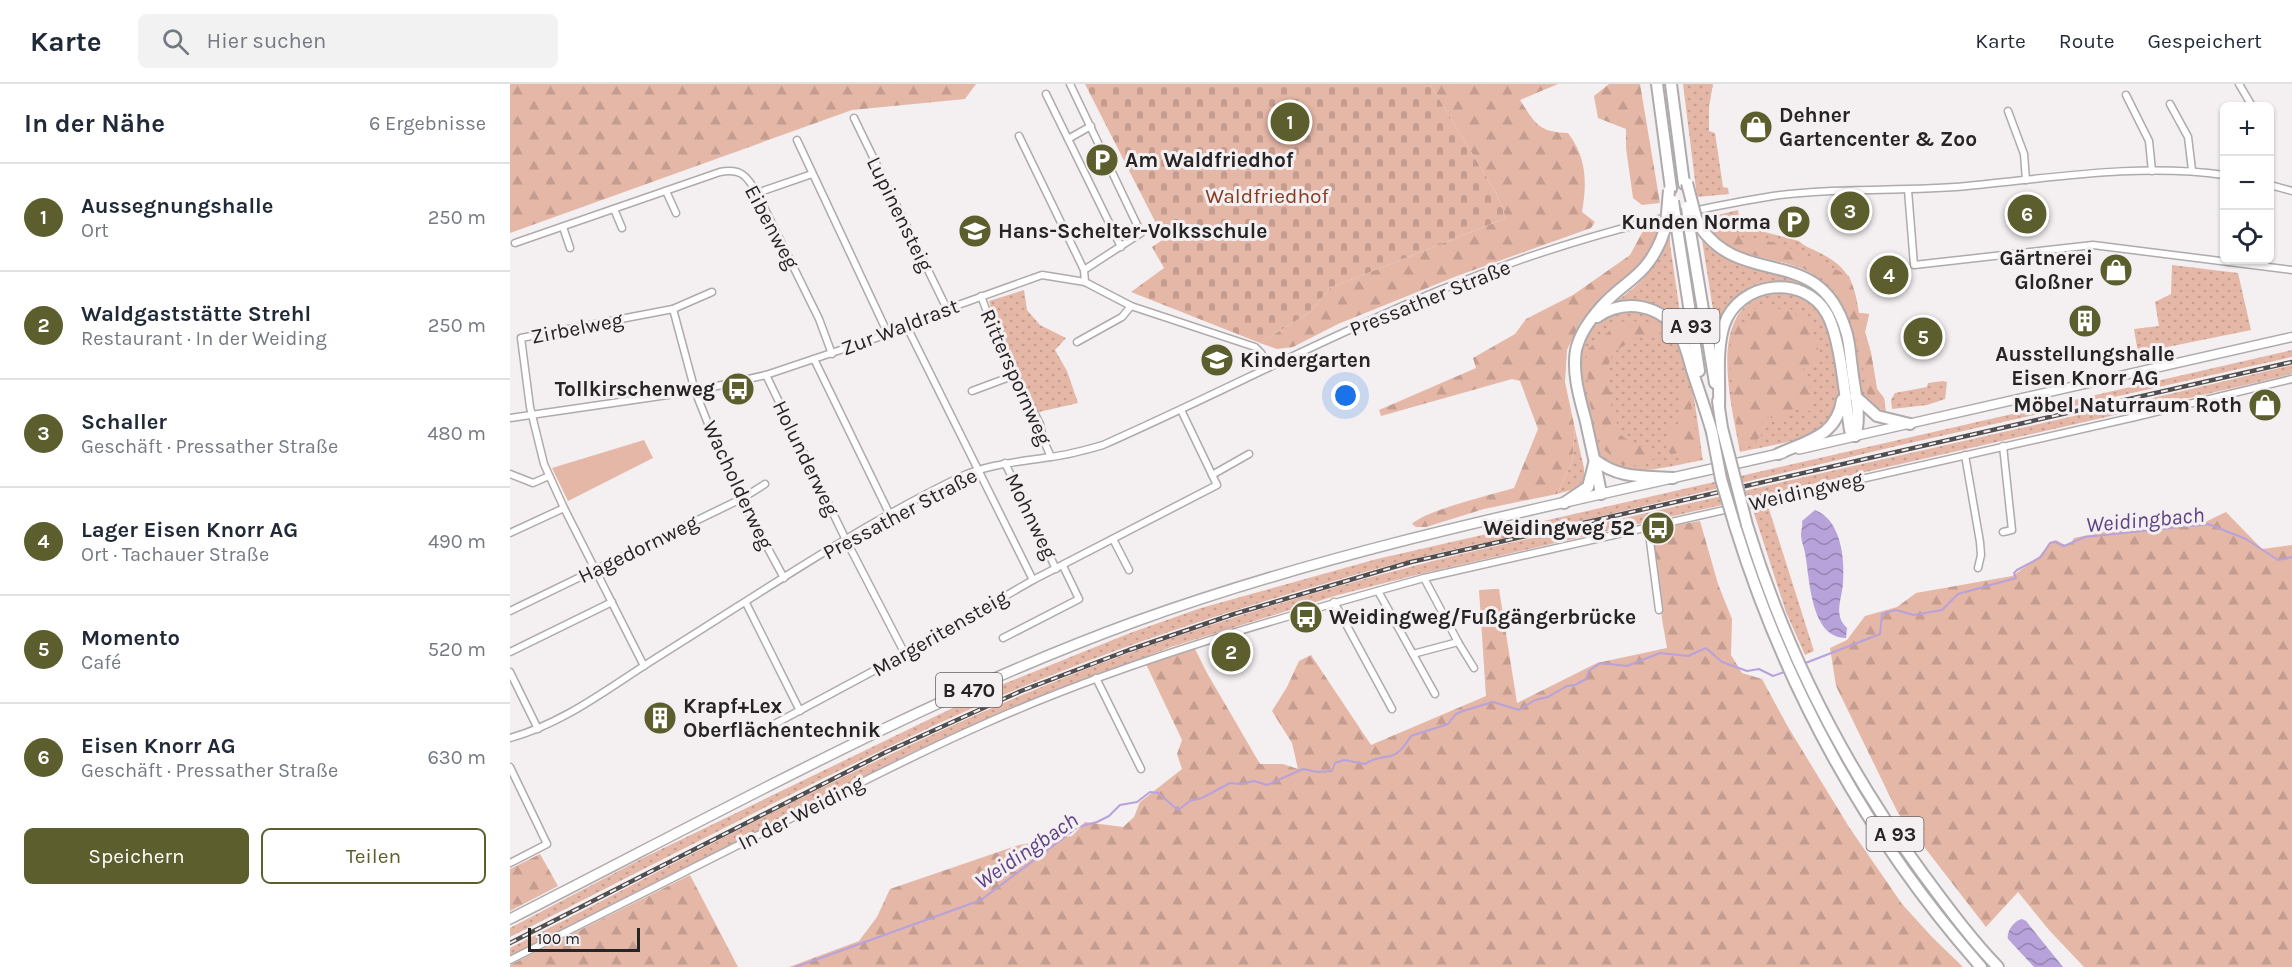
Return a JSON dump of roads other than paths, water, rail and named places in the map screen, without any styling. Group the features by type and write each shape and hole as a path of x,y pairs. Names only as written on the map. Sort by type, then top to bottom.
{"highway":[{"name":"A 93","path":"1657,84 1692,336 1708,417 1717,430"},
{"name":"A 93","path":"1671,84 1681,161 1696,229 1719,407 1717,430 1757,594 1799,693 1831,754 1874,826 1926,900 1981,967"},
{"path":"1601,494 1577,385 1575,363 1581,336 1603,305 1640,274 1654,257 1665,226 1670,189"},
{"path":"1696,229 1724,252 1738,259 1808,278 1830,296 1847,333 1858,428 1855,436 1850,430 1834,329 1818,303 1806,293 1788,287 1774,286 1745,298 1725,322 1721,339 1719,407"},
{"path":"1589,322 1620,306 1639,306 1655,310 1670,322 1683,343 1708,417"},
{"path":"1778,454 1830,428 1841,410 1844,391"},
{"path":"1855,396 1877,416 1910,424"},
{"path":"1595,460 1605,468 1621,475 1673,478"},
{"path":"1564,503 1588,487 1595,460"},
{"name":"A 93","path":"1741,525 1757,558 1794,651 1854,770 1907,852 1967,932 1998,967"}],"main road":[{"path":"1855,436 2292,337"},
{"name":"B 470","path":"510,919 913,716 1059,651 1135,622 1264,580 1389,545 1855,436"}],"street":[{"path":"1070,84 1142,233 1084,270"},
{"path":"2239,84 2250,102"},
{"path":"1046,94 1121,247"},
{"path":"2126,96 2149,141 2152,171"},
{"path":"2170,104 2188,136 2192,170"},
{"path":"2008,111 2024,154 2026,180"},
{"name":"Lupinensteig","path":"854,118 947,309"},
{"path":"1068,139 1090,126"},
{"path":"1019,136 1084,270 1085,282"},
{"path":"797,140 888,334"},
{"name":"Eibenweg","path":"515,243 731,170 740,172 757,193 819,319 832,354"},
{"name":"Pressather Straße","path":"510,738 537,729 578,709 846,540 956,479 1005,463 1051,457 1103,445 1269,367 1442,290 1537,255 1680,214 1772,196 1880,189 1908,190 2152,171 2192,170 2220,174"},
{"path":"757,193 812,174"},
{"path":"2274,186 2292,191"},
{"path":"1908,190 1914,265 2093,244 2292,270"},
{"path":"666,191 676,213"},
{"path":"614,209 622,228"},
{"path":"562,227 570,248"},
{"name":"Zur Waldrast","path":"510,418 695,391 766,375 888,334 947,309 1042,275 1085,282 1131,306 1255,347 1269,367"},
{"name":"Zirbelweg","path":"532,414 521,338 673,309 711,292"},
{"name":"Ritterspornweg","path":"981,296 1000,346 1040,424 1043,439 1051,457"},
{"path":"1077,342 1122,317 1131,306"},
{"path":"673,309 695,391"},
{"path":"907,327 1033,580"},
{"path":"814,359 890,515"},
{"name":"Holunderweg","path":"766,375 846,540 905,654"},
{"path":"972,391 1015,375"},
{"name":"Weidingweg","path":"1248,629 1334,602 1424,578 2292,379"},
{"name":"Wacholderweg","path":"695,391 713,436 784,578"},
{"path":"1181,410 1212,475 1249,454"},
{"path":"532,414 538,445 549,476 644,666"},
{"path":"2003,446 2012,530 2003,532"},
{"path":"1965,455 1980,542 1981,555 1978,568"},
{"name":"Mohnweg","path":"1003,638 1079,599 1005,463"},
{"path":"510,474 533,483 549,476"},
{"name":"Margeritensteig","path":"767,728 905,654 1033,580 1217,485 1212,475"},
{"name":"Hagedornweg","path":"510,611 743,498 765,484"},
{"path":"510,533 564,508"},
{"path":"1648,526 1659,610"},
{"path":"1113,539 1129,570"},
{"path":"1424,578 1474,668"},
{"path":"1378,591 1436,694"},
{"path":"510,652 612,602"},
{"path":"1334,602 1392,709"},
{"path":"746,603 800,711"},
{"path":"1396,624 1443,615"},
{"name":"In der Weiding","path":"510,960 848,789 974,729 1096,678 1248,629"},
{"path":"1413,654 1458,642"},
{"path":"510,672 537,729"},
{"path":"1096,678 1141,769"},
{"path":"510,767 547,844 510,863"}],"water":[{"path":"1815,510 1831,522 1840,541 1843,583 1839,612 1847,628 1846,638 1834,635 1825,628 1814,605 1801,535 1802,521"},
{"path":"2022,919 2063,967 2034,967 2008,939 2012,926"}],"waterway":[{"name":"Weidingbach","path":"1803,664 1880,634 1882,614 1896,610 1914,615 1942,610 1958,594 2016,578 2014,573 2041,557 2050,543 2055,542 2064,546 2085,537 2208,524 2246,539 2278,560 2292,557"},
{"name":"Weidingbach","path":"796,967 981,900 1078,827 1097,822 1109,816 1120,805 1137,802 1150,792 1158,793 1178,810 1190,801 1202,798 1230,783 1240,784 1254,781 1267,785 1303,769 1318,772 1332,771 1335,763 1344,760 1365,764 1394,755 1411,736 1448,724 1456,714 1463,711 1493,702 1519,710 1535,700 1548,697 1567,686 1575,685 1586,679 1589,671 1600,663 1627,666 1660,653 1688,656 1706,648 1722,662 1747,671 1759,669 1773,676 1787,671"}],"railway":[{"path":"510,943 886,752 1021,691 1129,650 1234,614 1411,562 2292,362"}],"place":[{"name":"Aussegnungshalle","path":"1290,122"},
{"name":"Dehner Gartencenter & Zoo","path":"1756,127"},
{"name":"Am Waldfriedhof","path":"1102,160"},
{"name":"Schaller","path":"1850,211"},
{"name":"Eisen Knorr AG","path":"2027,214"},
{"name":"Kunden Norma","path":"1794,222"},
{"name":"Hans-Schelter-Volksschule","path":"975,231"},
{"name":"Gärtnerei Gloßner","path":"2116,270"},
{"name":"Lager Eisen Knorr AG","path":"1889,275"},
{"name":"Ausstellungshalle Eisen Knorr AG","path":"2085,321"},
{"name":"Momento","path":"1923,337"},
{"name":"Kindergarten","path":"1217,360"},
{"name":"Tollkirschenweg","path":"738,389"},
{"name":"Möbel Naturraum Roth","path":"2265,405"},
{"name":"Weidingweg 52","path":"1658,528"},
{"name":"Weidingweg/Fußgängerbrücke","path":"1306,617"},
{"name":"Waldgaststätte Strehl","path":"1231,652"},
{"name":"Krapf+Lex Oberflächentechnik","path":"660,718"}],"park label":[{"name":"Waldfriedhof","path":"1267,196"}]}
